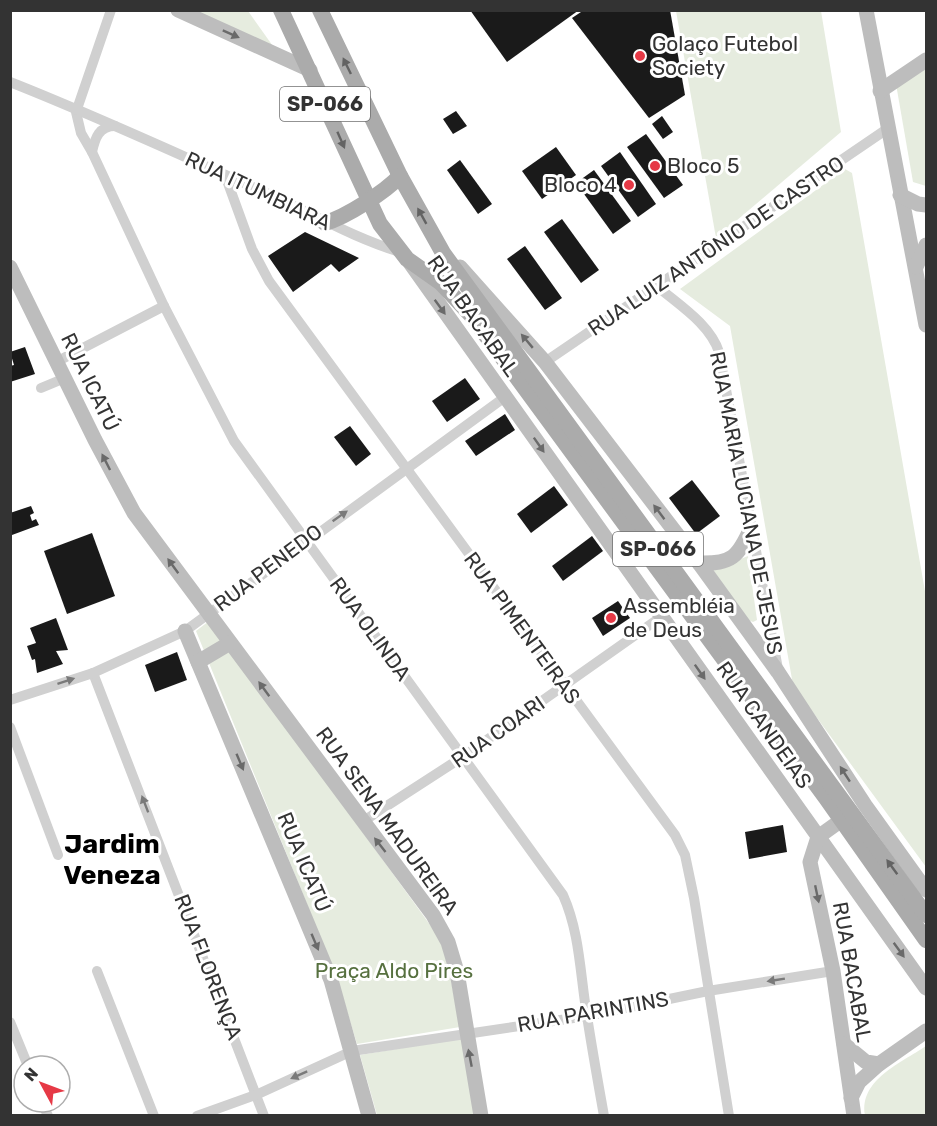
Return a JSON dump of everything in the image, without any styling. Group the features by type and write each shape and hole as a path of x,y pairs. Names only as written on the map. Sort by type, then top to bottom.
{"main road":[{"name":"SP-066","path":"281,10 380,224 404,255 441,283 471,315 853,812 927,940"},
{"name":"SP-066","path":"320,10 400,176 442,253 927,915"},
{"path":"325,223 338,219 386,189 400,176"}],"street":[{"path":"10,82 77,109 111,10"},
{"path":"178,10 310,70"},
{"path":"866,10 886,129 900,195 921,271 927,325"},
{"path":"880,91 927,60"},
{"name":"RUA ITUMBIARA","path":"77,109 225,175 364,241 404,255"},
{"name":"RUA OLINDA","path":"77,109 78,127 164,306 234,441 563,895 573,916 586,1016 604,1116"},
{"path":"92,152 95,140 103,128 117,126"},
{"name":"RUA LUIZ ANTÔNIO DE CASTRO","path":"545,362 886,129"},
{"name":"RUA PIMENTEIRAS","path":"225,175 252,249 269,281 564,686 638,781 675,834 685,855 729,1116"},
{"path":"900,195 918,204 927,205"},
{"path":"921,271 927,245"},
{"path":"442,253 465,272 545,362 699,563 778,672 853,812 927,890"},
{"name":"RUA BACABAL","path":"404,255 505,397"},
{"name":"RUA ICATÚ","path":"10,267 135,513 208,613"},
{"name":"RUA MARIA LUCIANA DE JESUS","path":"658,286 715,340 778,672"},
{"path":"58,361 164,306"},
{"path":"41,388 65,378"},
{"name":"RUA PENEDO","path":"10,700 93,673 185,631 305,541 505,397"},
{"name":"RUA CANDEIAS","path":"505,397 927,988"},
{"path":"699,563 725,562 737,555 751,528"},
{"name":"RUA SENA MADUREIRA","path":"208,613 433,915 448,942 457,972 481,1116"},
{"name":"RUA COARI","path":"362,822 464,756 661,616"},
{"name":"RUA ICATÚ","path":"185,631 331,980 369,1116"},
{"path":"198,662 230,643"},
{"name":"RUA FLORENÇA","path":"93,673 258,1094 264,1116"},
{"path":"10,727 58,855"},
{"path":"818,837 853,812"},
{"name":"RUA BACABAL","path":"818,837 810,862 833,971 854,1116"},
{"path":"97,971 154,1116"},
{"name":"RUA PARINTINS","path":"197,1116 258,1094 352,1051 586,1016 708,991 833,971"},
{"path":"10,1022 23,1054"},
{"path":"851,1098 859,1082 879,1064 927,1031"},
{"path":"844,1044 866,1062 879,1064"}],"green space":[{"path":"184,11 248,11 275,49"},
{"path":"676,11 821,11 841,132 716,238"},
{"path":"926,64 926,186 913,182 896,84"},
{"path":"845,169 852,173 926,597 926,867 793,685 730,326 680,289"},
{"path":"748,556 757,620 753,622 748,620 713,570"},
{"name":"Praça Aldo Pires","path":"209,621 444,944 460,1027 357,1044 337,978 196,631"},
{"name":"Praça Aldo Pires","path":"463,1038 476,1115 377,1115 360,1055"},
{"path":"926,1046 926,1115 865,1115 868,1092 875,1082 894,1066"}],"building":[{"path":"470,10 579,10 507,62"},
{"name":"Golaço Futebol Society","path":"584,10 670,10 685,95 649,118 572,18"},
{"path":"456,111 467,126 453,134 443,119"},
{"path":"662,116 673,132 663,139 652,124"},
{"name":"Bloco 5","path":"646,134 683,185 664,198 627,147"},
{"path":"556,147 576,175 542,199 522,171"},
{"name":"Bloco 4","path":"620,152 656,204 638,217 601,166"},
{"path":"460,160 492,204 478,214 447,170"},
{"path":"594,170 631,221 613,234 576,183"},
{"path":"562,219 599,270 581,283 544,232"},
{"path":"305,232 359,258 339,272 331,264 293,292 268,256"},
{"path":"525,246 562,298 545,310 507,259"},
{"path":"25,347 35,374 10,382 10,366 14,365 10,352"},
{"path":"465,378 480,399 447,422 432,401"},
{"path":"505,414 515,430 476,456 465,441"},
{"path":"350,426 371,454 356,466 334,437"},
{"path":"692,480 720,516 696,534 669,498"},
{"path":"554,486 568,505 531,533 517,514"},
{"path":"31,506 34,513 30,515 32,521 36,519 39,525 12,535 10,513"},
{"path":"92,533 115,596 67,614 44,551"},
{"path":"592,536 603,551 563,581 552,566"},
{"name":"Assembléia de Deus","path":"618,601 630,618 603,636 592,618"},
{"path":"56,618 68,650 56,651 63,664 37,673 35,659 32,660 27,646 36,643 30,628"},
{"path":"177,652 187,680 155,692 145,665"},
{"path":"783,825 787,852 749,859 745,832"}],"place":[{"name":"Golaço Futebol Society","path":"640,56"},
{"name":"Bloco 5","path":"655,166"},
{"name":"Bloco 4","path":"629,185"},
{"name":"Assembléia de Deus","path":"611,618"}],"district":[{"name":"Jardim Veneza","path":"112,860"}]}
